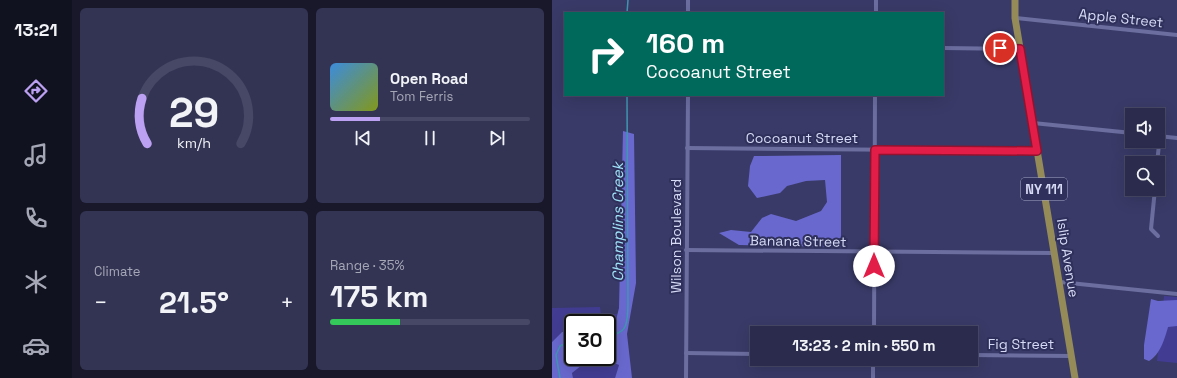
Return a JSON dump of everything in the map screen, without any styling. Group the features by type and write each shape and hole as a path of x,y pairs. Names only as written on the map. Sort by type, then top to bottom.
{"main road":[{"name":"Islip Avenue","path":"1015,0 1015,18 1075,378"}],"street":[{"path":"688,0 688,12"},
{"path":"876,0 876,12"},
{"name":"Apple Street","path":"1015,18 1177,35"},
{"path":"944,48 1020,49"},
{"name":"Wilson Boulevard","path":"686,378 688,96"},
{"path":"874,326 875,96"},
{"path":"1033,123 1125,132"},
{"path":"1165,137 1177,138"},
{"name":"Cocoanut Street","path":"687,148 1037,151"},
{"path":"1154,196 1151,229 1158,236"},
{"name":"Banana Street","path":"686,250 1054,253"},
{"path":"1060,282 1177,294"},
{"path":"686,353 750,354"},
{"name":"Fig Street","path":"978,355 1071,356"},
{"path":"873,366 873,378"}],"shaded area":[{"path":"623,131 634,134 636,283 627,334 632,378 615,378 619,365 616,364 616,320 619,308"},
{"path":"841,155 841,247 739,245 719,233 731,230 751,232 762,218 771,214 796,221 821,211 827,202 825,180 806,181 787,186 780,193 757,198 748,186 750,166 754,156"},
{"path":"1164,296 1177,297 1177,363 1157,361"},
{"path":"1151,299 1158,301 1177,300 1177,326 1168,327 1159,351 1149,361 1144,359 1144,345"},
{"path":"600,307 601,314 564,314 564,332 552,342 552,308"},
{"path":"564,332 564,366 581,366 572,373 573,378 552,378 552,342"},
{"path":"616,364 619,365 615,378 573,378 572,373 581,366 616,366"}],"waterway":[{"name":"Champlins Creek","path":"627,12 628,0"},
{"name":"Champlins Creek","path":"616,334 623,330 627,322 628,305 627,96"},
{"name":"Champlins Creek","path":"560,378 556,355 560,346 564,344"}],"route":[{"path":"874,266 875,150 1037,151 1020,49 1000,48"}]}
